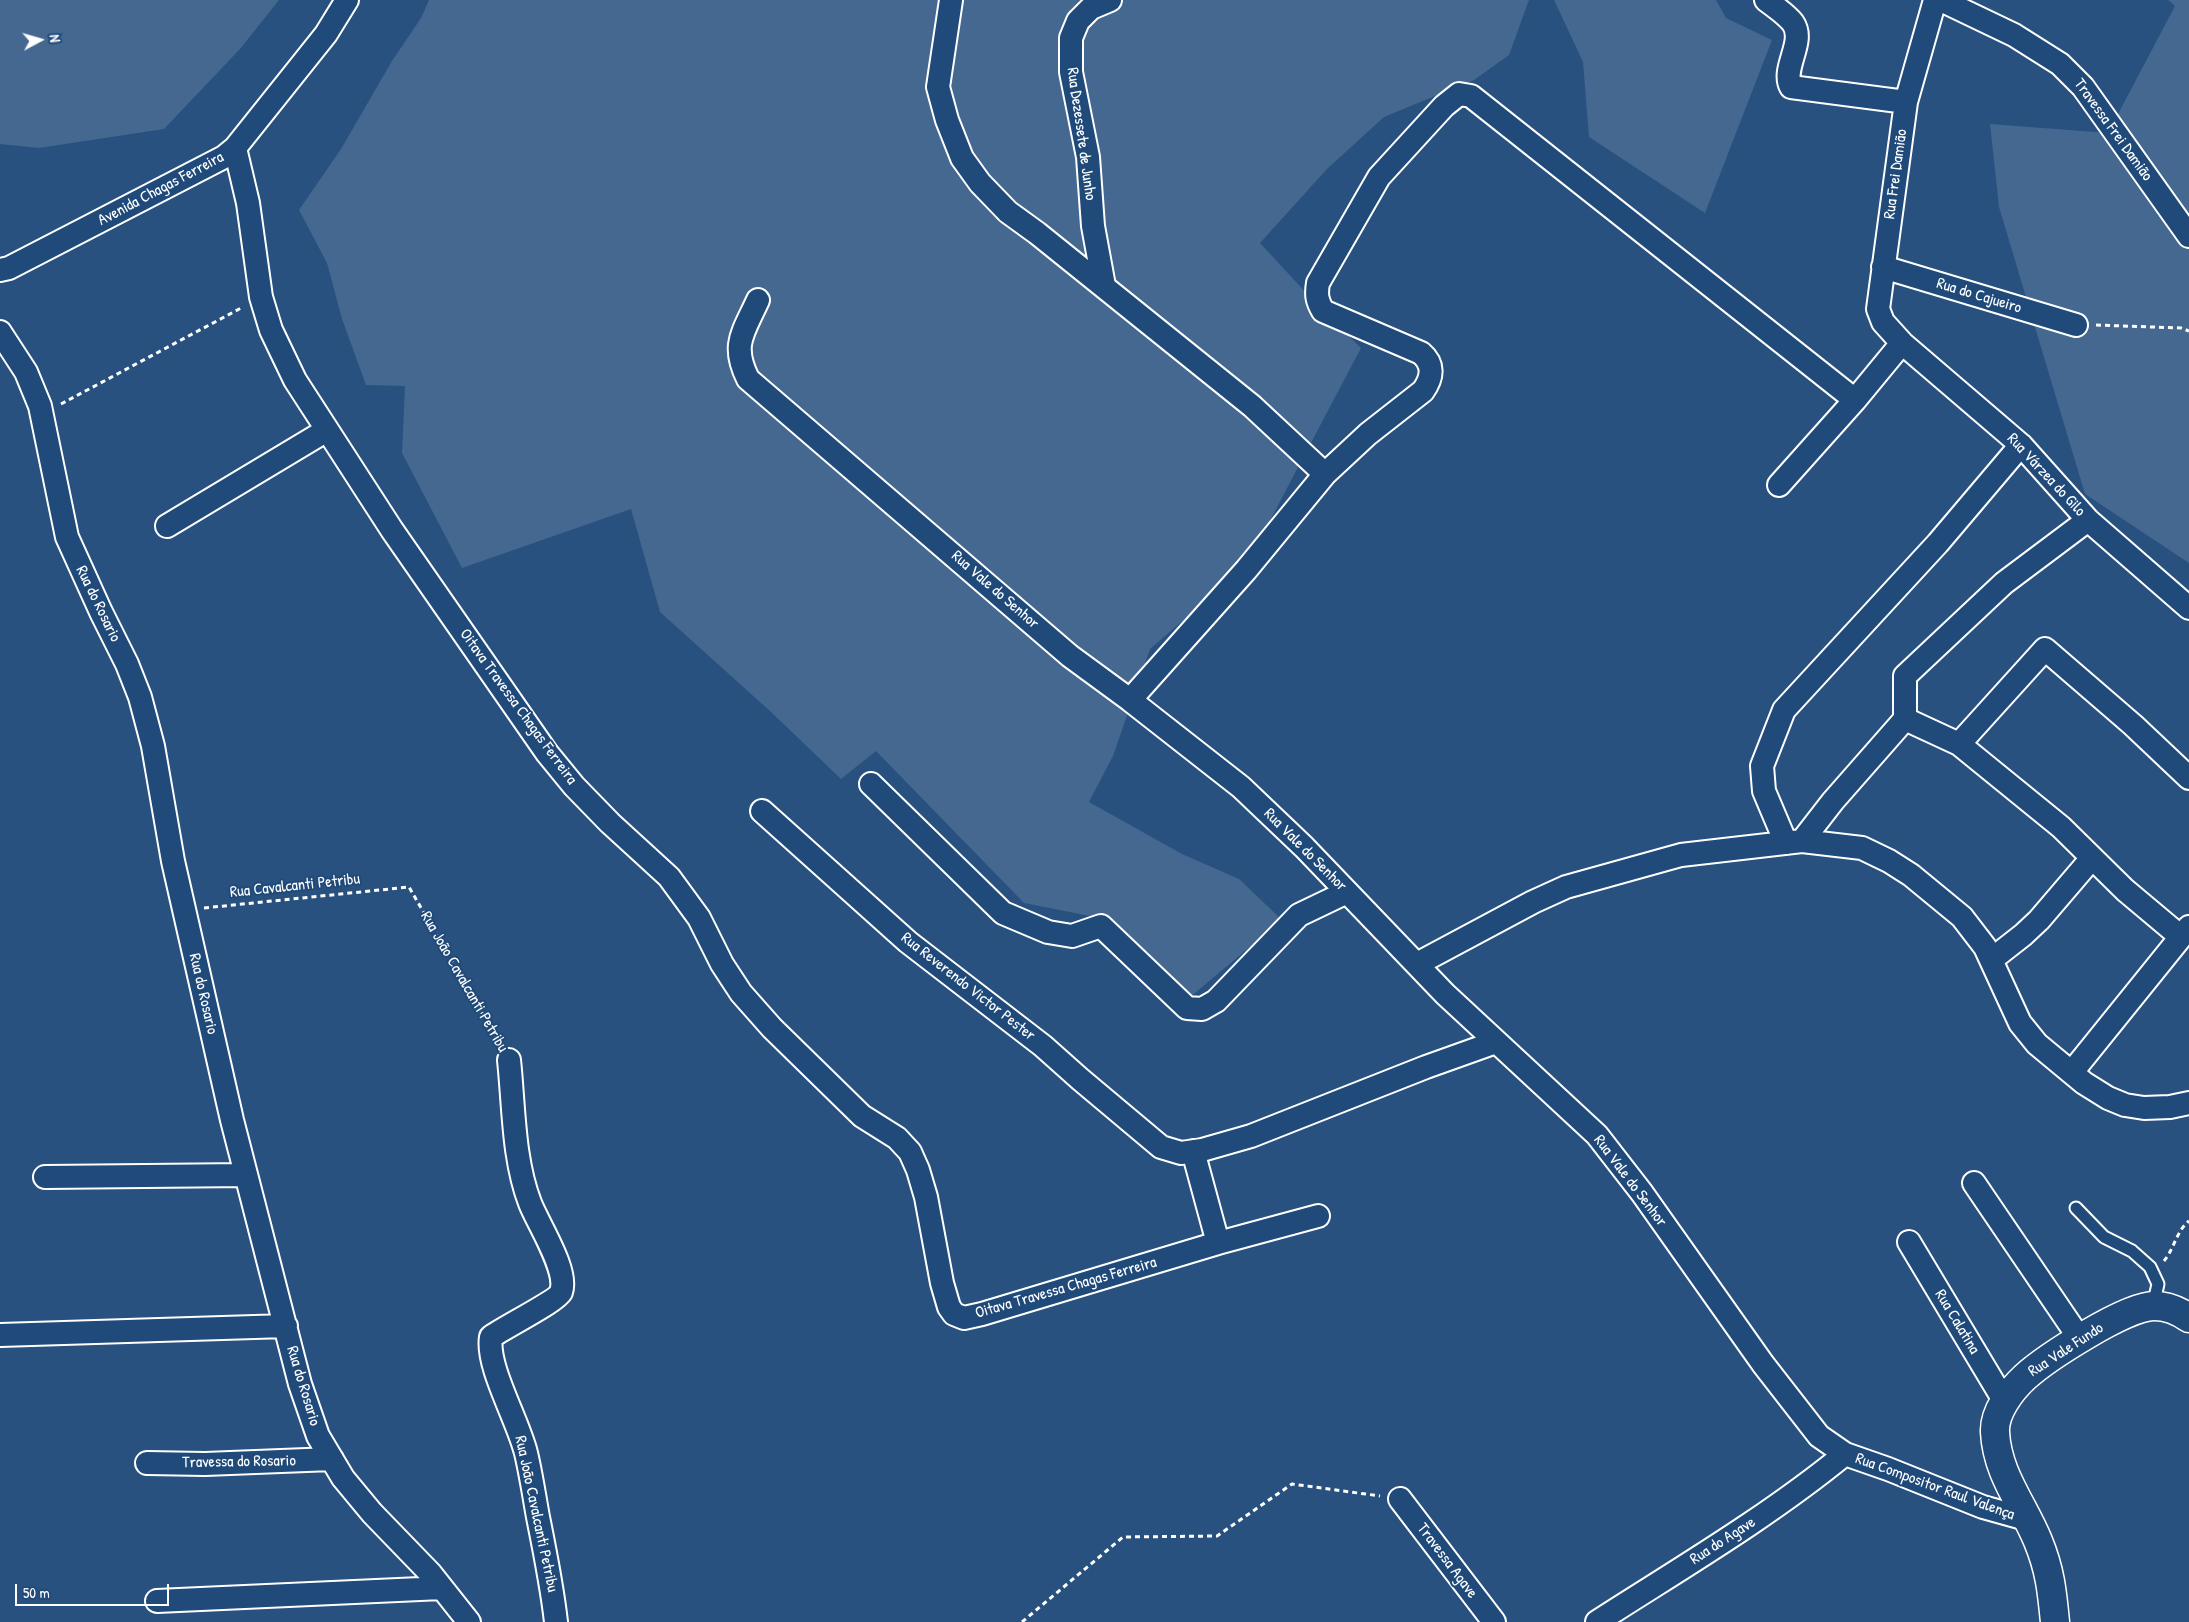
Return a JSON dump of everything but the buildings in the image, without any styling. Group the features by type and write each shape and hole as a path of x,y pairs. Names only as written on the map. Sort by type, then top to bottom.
{"street":[{"name":"Avenida Chagas Ferreira","path":"3,272 224,157 235,148 326,34 347,0"},
{"path":"951,0 938,87 947,120 962,158 980,183 1008,212 1104,286 1252,406 1326,474"},
{"name":"Rua Dezessete de Junho","path":"1104,286 1093,226 1088,157 1071,72 1071,38 1078,21 1084,14 1091,8 1110,0"},
{"path":"1766,0 1789,20 1796,29 1788,77 1791,88 1906,102"},
{"name":"Rua Frei Damião","path":"1902,343 1883,322 1878,309 1906,102 1935,0"},
{"name":"Travessa Frei Damião","path":"1941,0 2014,35 2060,64 2083,87 2189,236"},
{"path":"1130,700 1246,570 1326,474 1368,434 1423,391 1430,382 1432,372 1429,359 1421,353 1323,311 1316,294 1318,283 1379,177 1444,106 1459,94 1471,96 1855,400"},
{"name":"Oitava Travessa Chagas Ferreira","path":"235,148 248,203 261,297 271,330 295,380 392,530 547,753 574,786 610,823 669,877 699,918 722,964 741,994 850,1105 862,1116 897,1138 910,1152 918,1170 926,1197 942,1283 949,1307 954,1314 964,1318 982,1314 1218,1243 1318,1216"},
{"name":"Rua do Cajueiro","path":"1883,267 2076,325"},
{"name":"Rua Vale do Senhor","path":"758,300 739,342 740,363 748,379 1070,656 1130,700 1241,787 1496,1042 1597,1135 1809,1426 1829,1444 1845,1454"},
{"name":"Rua do Rosario","path":"0,332 26,372 42,415 67,537 100,612 127,664 140,697 153,746 173,861 232,1120 300,1384 318,1436 343,1478 372,1513 442,1588 469,1622"},
{"path":"1778,485 1855,400 1902,343"},
{"name":"Rua Várzea do Gilo","path":"1902,343 2021,445 2088,520 2189,608"},
{"path":"167,526 327,430"},
{"path":"1794,842 1764,790 1762,766 1784,710 1938,543 2021,445"},
{"path":"1794,842 1905,719 1905,676 2004,583 2088,520"},
{"path":"1959,744 2045,648 2189,778"},
{"path":"1905,719 1959,744 2061,827 2092,858 2185,932 2072,1072"},
{"path":"871,784 1003,914 1048,932 1072,936 1101,926 1188,1008 1202,1009 1216,1001 1299,916 1347,892"},
{"name":"Rua Reverendo Victor Pester","path":"762,811 908,942 1043,1046 1133,1125 1161,1147 1187,1152"},
{"path":"1417,964 1533,902 1590,879 1681,855 1794,842 1862,848 1889,861 1911,875 1962,917 1985,947 2020,1023 2037,1044 2072,1072 2108,1098 2125,1105 2144,1108 2170,1107 2189,1102"},
{"path":"1991,960 2023,935 2038,920 2092,858"},
{"path":"1218,1243 1187,1152 1251,1136 1426,1067 1496,1042"},
{"name":"Rua João Cavalcanti Petribu","path":"509,1060 520,1167 530,1203 551,1245 563,1282 561,1293 553,1300 501,1329 491,1337 489,1346 493,1364 516,1420 526,1452 552,1583 556,1622"},
{"path":"45,1177 246,1175"},
{"path":"1974,1182 2080,1339"},
{"name":"Rua Calatina","path":"1909,1242 2001,1409"},
{"path":"2153,1306 2171,1309 2189,1318"},
{"name":"Rua Vale Fundo","path":"2001,1409 2025,1377 2080,1339 2130,1311 2153,1306"},
{"path":"0,1335 286,1326"},
{"path":"2001,1409 1994,1431 1998,1456 2007,1482 2037,1539 2051,1580 2055,1622"},
{"name":"Rua Compositor Raul Valença","path":"1845,1454 1888,1468 1983,1507 2026,1519"},
{"name":"Rua do Agave","path":"1597,1622 1807,1485 1845,1454"},
{"name":"Travessa do Rosario","path":"147,1463 206,1464 332,1459"},
{"name":"Travessa Agave","path":"1400,1499 1494,1622"},
{"path":"157,1601 442,1588"}],"lane":[{"path":"2076,1208 2104,1237 2132,1251 2154,1273 2158,1284 2153,1306"}],"path":[{"path":"42,415 261,297"},
{"path":"2076,325 2181,328 2189,331"},
{"name":"Rua Cavalcanti Petribu","path":"184,910 409,887"},
{"name":"Rua João Cavalcanti Petribu","path":"409,887 509,1060"},
{"path":"2154,1273 2172,1251 2183,1226 2189,1221"},
{"path":"1022,1622 1123,1537 1217,1536 1292,1484 1400,1499"}],"shaded area":[{"path":"0,0 279,0 240,49 164,129 39,148 0,144"},
{"path":"429,0 1529,0 1509,55 1474,80 1384,117 1327,169 1260,243 1323,311 1361,348 1246,566 1150,649 1113,756 1089,802 1182,854 1239,879 1282,920 1189,998 1100,918 1024,903 876,751 841,779 771,712 660,612 631,509 462,568 402,453 405,386 366,385 342,319 327,263 299,210 341,149 392,61 421,18"},
{"path":"1554,0 1716,0 1726,18 1772,40 1705,213 1589,137 1583,62"},
{"path":"2168,0 2189,0 2189,563 2085,494 1999,207 1990,124 2108,133 2175,6"}]}
